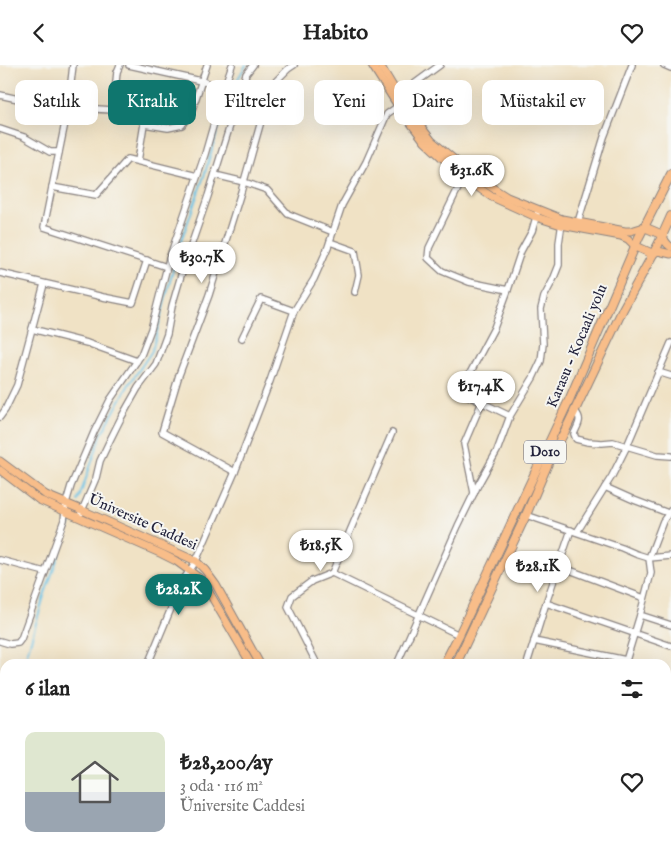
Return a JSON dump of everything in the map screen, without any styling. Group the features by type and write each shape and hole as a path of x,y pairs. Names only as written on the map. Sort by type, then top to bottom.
{"highway":[{"name":"Karasu - Kocaali yolu","path":"447,659 570,398 635,245 671,174"},
{"name":"D010","path":"662,235 671,217"},
{"path":"644,227 662,235"},
{"name":"Karasu - Kocaali yolu","path":"458,659 526,515 549,461 623,309 662,235"},
{"path":"635,245 653,254"}],"main road":[{"path":"372,65 394,95"},
{"path":"380,65 394,87"},
{"path":"414,125 425,142 463,177 492,197 562,222 621,236 635,245"},
{"path":"419,125 432,141 474,176 537,213"},
{"path":"562,222 578,222 625,231 644,227"},
{"path":"662,235 671,247"},
{"path":"653,254 658,251 671,254"},
{"name":"Üniversite Caddesi","path":"0,461 46,495 196,561 216,585 257,659"},
{"path":"0,470 39,500 162,554 176,561 198,577 209,591 248,659"}],"street":[{"path":"71,80 73,65"},
{"path":"116,80 120,65"},
{"path":"129,65 206,82"},
{"path":"196,98 207,65"},
{"path":"227,80 232,65"},
{"path":"244,80 252,65"},
{"path":"276,80 294,65"},
{"path":"417,80 431,68 440,65"},
{"path":"578,222 604,137 632,65"},
{"path":"664,65 671,68"},
{"path":"0,95 15,98"},
{"path":"150,659 182,582 196,561 235,472 270,381 294,311 314,279 330,242 342,205 366,162 387,114 394,109"},
{"path":"65,125 44,227 167,267"},
{"path":"138,161 144,125"},
{"path":"150,125 168,128 182,125"},
{"path":"0,641 10,644 18,643 21,639 64,520 66,503 78,469 110,400 141,355 151,329 167,267 213,125"},
{"path":"79,518 96,477 100,461 110,440 138,389 156,364 182,272 230,125"},
{"path":"235,472 162,432 179,375 209,295 261,125"},
{"path":"0,129 24,137 50,152 59,152"},
{"path":"52,187 96,195 128,159 197,177"},
{"path":"467,170 429,247 428,258 442,271 469,282 508,290"},
{"path":"215,175 268,189 288,214 333,232"},
{"path":"510,416 460,392 494,328 522,251 532,231 537,213"},
{"path":"399,659 454,533 497,451 510,416 541,361 543,344 541,309 544,297 558,265 562,222"},
{"path":"330,242 355,251 359,275 355,292"},
{"path":"0,273 133,303 147,260"},
{"path":"0,417 5,411 17,385 44,284"},
{"path":"242,338 261,299 294,311"},
{"path":"32,329 87,343 138,361"},
{"path":"529,659 559,566 574,531 612,476 627,446 671,343"},
{"path":"658,372 671,376"},
{"path":"474,494 464,444 482,402"},
{"path":"575,411 580,421 574,434 576,439 588,442 613,442 656,455 671,456"},
{"path":"314,659 288,607 292,596 312,581 332,573 392,433"},
{"path":"605,487 634,500 669,511 663,521 649,558 651,573 627,659"},
{"path":"526,515 649,558 671,556"},
{"path":"0,560 45,572"},
{"path":"559,566 644,598"},
{"path":"332,573 459,635"},
{"path":"546,603 671,646"},
{"path":"640,615 671,625"},
{"path":"534,641 613,659"}],"waterway":[{"path":"78,501 102,433 128,386 152,351 178,250 204,176 228,96 246,65"},
{"path":"25,659 44,596 71,521"}]}
